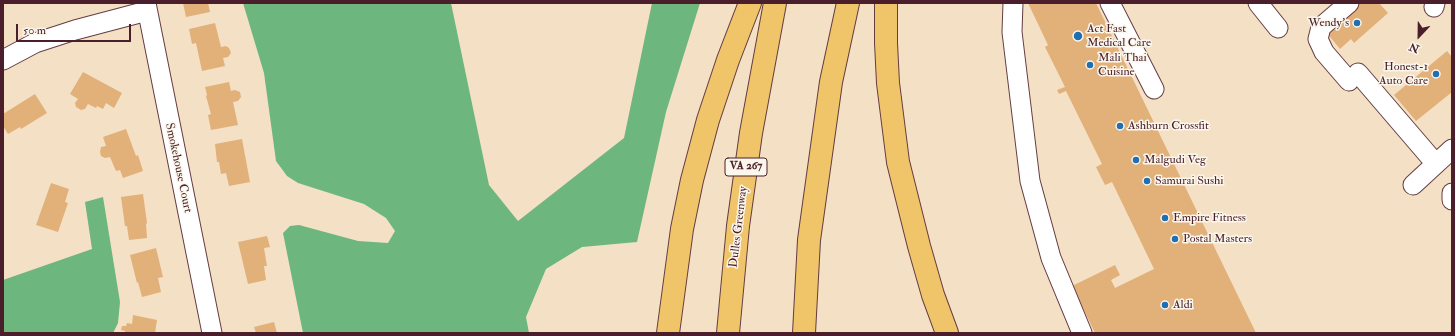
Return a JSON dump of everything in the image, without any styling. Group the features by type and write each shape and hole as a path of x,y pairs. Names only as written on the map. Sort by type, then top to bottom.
{"highway":[{"path":"668,333 682,229 692,180 710,112 750,3"},
{"name":"Dulles Greenway","path":"728,333 738,226 751,133 775,3"},
{"path":"804,333 809,240 831,82 848,3"},
{"path":"886,3 888,83 898,162 933,295 947,333"}],"street":[{"path":"1013,3 1012,32 1030,181 1051,258 1082,333"},
{"path":"1110,3 1154,89"},
{"path":"1258,3 1278,28"},
{"path":"1349,3 1321,27 1318,39 1324,52 1446,158 1413,185"},
{"path":"3,60 35,44 62,34 147,7"},
{"name":"Smokehouse Court","path":"147,7 212,333"},
{"path":"1452,193 1452,200"}],"green space":[{"path":"243,3 451,3 489,185 518,221 624,138 652,3 700,3 666,112 637,242 582,247 546,269 526,317 529,333 303,333 283,233 290,226 299,225 358,241 388,243 395,231 386,218 364,204 298,183 287,176 276,161 264,73"},
{"path":"103,197 120,302 118,323 113,333 3,333 3,280 92,249 85,202"}],"building":[{"path":"183,3 208,3 210,12 186,17"},
{"path":"1028,3 1096,3 1256,333 1095,333 1072,286 1115,265 1120,275 1111,280 1115,288 1154,269 1112,182 1105,185 1096,167 1102,164 1066,91 1059,94 1057,90 1065,87 1045,47 1048,45"},
{"name":"Wendy's","path":"1359,3 1379,3 1388,13 1354,43 1351,39 1340,49 1326,32"},
{"path":"215,23 221,47 226,46 229,48 231,53 228,57 223,58 225,66 202,71 196,43 192,44 189,29"},
{"name":"Honest-1 Auto Care","path":"1447,51 1452,57 1452,92 1416,121 1394,95"},
{"path":"83,72 122,93 114,108 106,103 103,109 97,106 96,108 88,104 85,109 81,110 76,107 75,103 78,99 70,94"},
{"path":"229,82 231,91 235,90 240,92 241,97 238,101 233,102 238,125 211,130 208,115 211,114 205,87"},
{"path":"35,94 47,113 21,129 20,127 8,134 3,126 3,114"},
{"path":"126,129 136,156 138,155 143,171 123,178 120,170 116,171 110,157 105,158 101,156 100,152 101,147 106,146 103,137"},
{"path":"242,139 250,182 229,186 226,173 221,174 219,162 217,162 215,144"},
{"path":"51,183 69,189 65,202 68,203 58,232 36,225"},
{"path":"143,194 147,223 147,238 129,240 127,226 125,226 121,197"},
{"path":"267,236 270,247 264,248 267,266 264,266 266,280 248,284 238,242"},
{"path":"156,248 163,277 158,278 161,292 142,297 130,255"},
{"path":"133,315 157,320 155,333 125,333 125,331 121,330 122,326 126,326 127,323 132,324"},
{"path":"274,322 277,333 256,333 254,327"}],"place":[{"name":"Wendy's","path":"1357,23"},
{"name":"Act Fast Medical Care","path":"1078,36"},
{"name":"Mali Thai Cuisine","path":"1090,65"},
{"name":"Honest-1 Auto Care","path":"1436,74"},
{"name":"Ashburn Crossfit","path":"1120,126"},
{"name":"Malgudi Veg","path":"1136,160"},
{"name":"Samurai Sushi","path":"1147,181"},
{"name":"Empire Fitness","path":"1165,218"},
{"name":"Postal Masters","path":"1175,239"},
{"name":"Aldi","path":"1165,305"}]}
